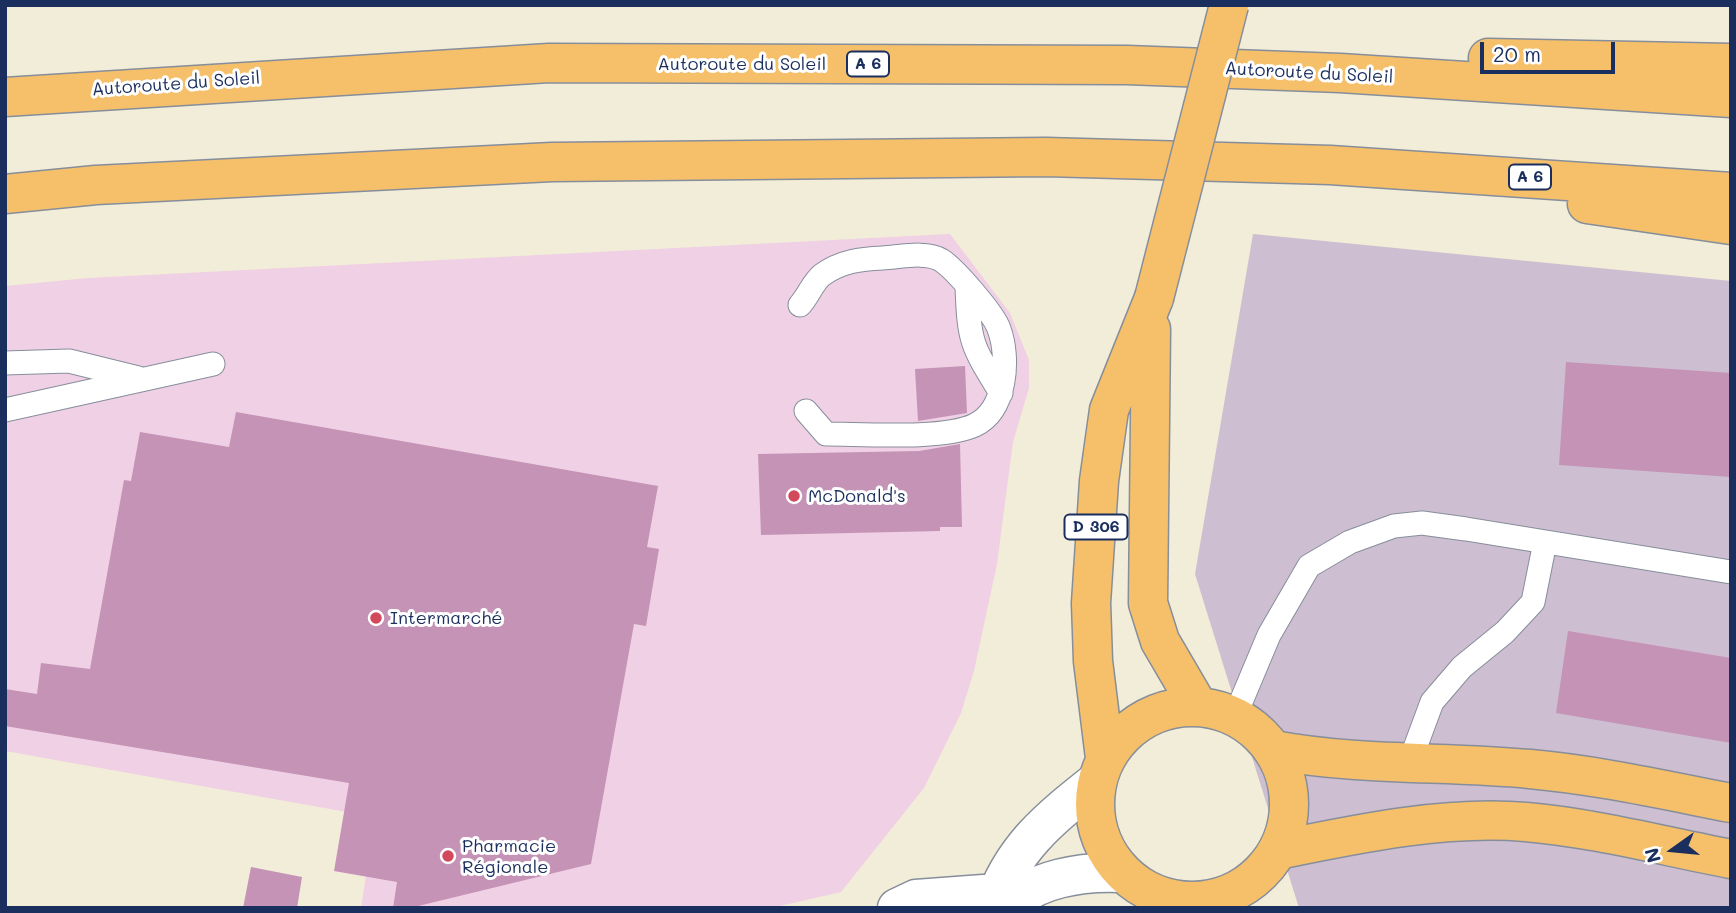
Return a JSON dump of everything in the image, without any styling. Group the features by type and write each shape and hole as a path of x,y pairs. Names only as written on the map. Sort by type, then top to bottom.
{"main road":[{"name":"D 306","path":"1101,769 1091,603 1099,481 1110,410 1153,301 1229,5"},
{"path":"840,64 1272,53 1731,63"},
{"name":"Autoroute du Soleil","path":"5,97 549,63 1127,65 1287,71 1731,98"},
{"name":"A 6","path":"5,194 96,185 552,162 1046,157 1330,165 1731,192"},
{"path":"1330,165 1731,225"},
{"name":"D 306","path":"1153,301 1148,603 1160,641 1198,706"},
{"path":"1180,706 1198,706 1235,716 1256,730 1273,750 1284,774 1289,799 1287,826 1278,850 1245,896 1225,896 1200,901 1174,900 1143,891 1107,853 1097,830 1094,805 1101,769 1128,729 1144,718 1180,706"},
{"path":"1273,750 1324,760 1528,769 1584,775 1731,803"},
{"path":"1278,850 1356,834 1474,821 1525,822 1731,859"}],"street":[{"path":"998,903 1012,860 1047,821 1101,769"},
{"path":"897,908 916,899 998,903 1054,880 1102,872 1143,891"}],"lane":[{"path":"800,304 822,275 843,263 924,256 939,259 967,287 999,327 1004,352 1000,393 989,415 974,426 941,433 826,434 806,411"},
{"path":"5,363 69,361 145,380"},
{"path":"5,411 214,364"},
{"path":"1235,716 1269,635 1309,566 1325,554 1377,531 1422,523 1731,572"},
{"path":"1409,764 1432,702 1462,667 1533,602 1545,541"}],"shaded area":[{"path":"950,234 1010,313 1029,360 1029,388 1013,442 997,564 974,671 961,713 924,788 841,892 771,908 361,908 375,817 5,751 5,286 88,278"},
{"path":"1253,234 1731,281 1731,908 1299,908 1195,574"}],"building":[{"path":"1566,362 1731,373 1731,477 1559,465"},
{"path":"965,366 967,413 918,421 915,369"},
{"path":"236,412 658,486 647,547 659,549 646,626 634,624 591,864 410,908 393,908 397,882 334,871 349,783 5,726 5,689 37,694 41,663 90,669 124,480 131,481 140,432 229,447"},
{"path":"960,444 962,527 940,527 940,531 761,535 758,454 919,451"},
{"path":"1568,631 1731,658 1731,743 1556,713"},
{"path":"251,867 302,877 297,908 243,908"}],"place":[{"name":"McDonald's","path":"794,496"},
{"name":"Intermarché","path":"376,618"},
{"name":"Pharmacie Régionale","path":"448,856"}]}
